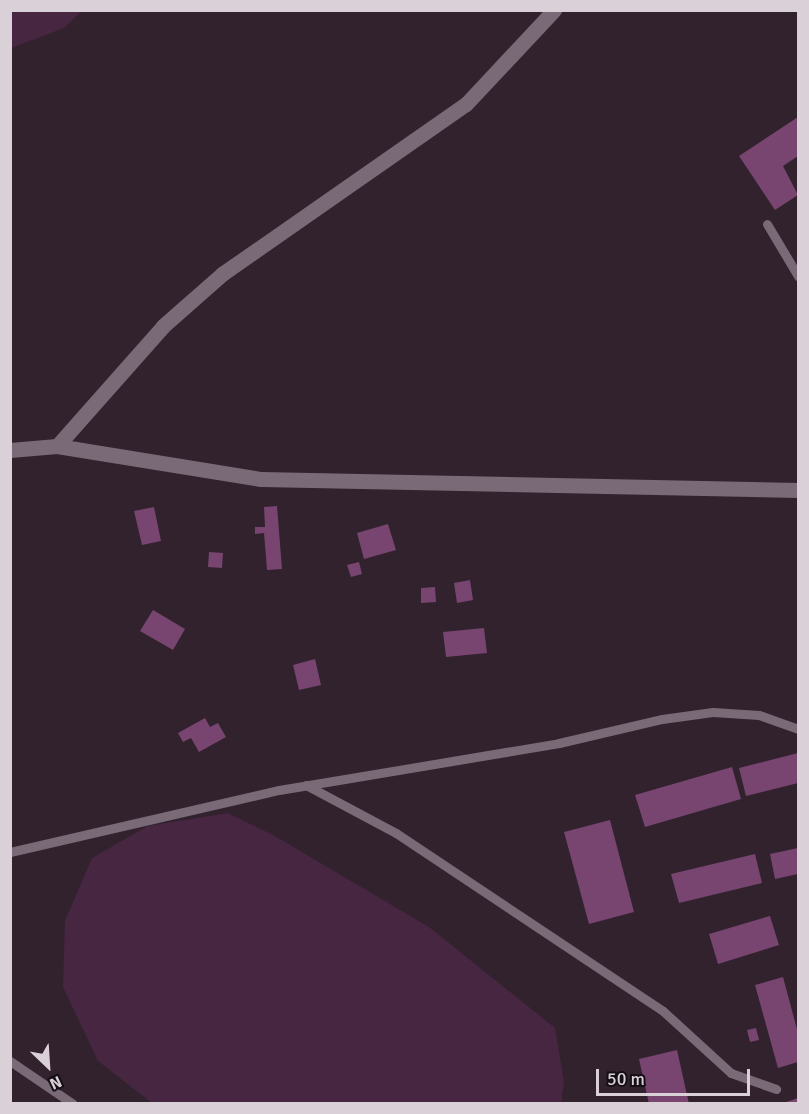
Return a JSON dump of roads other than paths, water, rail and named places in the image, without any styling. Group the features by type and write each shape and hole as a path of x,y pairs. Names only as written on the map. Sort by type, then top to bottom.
{"street":[{"path":"57,446 163,326 222,274 466,104 554,10"},
{"path":"10,450 57,446 261,479 798,489"}],"lane":[{"path":"767,224 798,276"},
{"path":"10,852 306,785 453,762 662,719 713,712 759,715 798,729"},
{"path":"306,785 396,833 663,1011 731,1073 776,1089"},
{"path":"10,1061 73,1104"}]}
